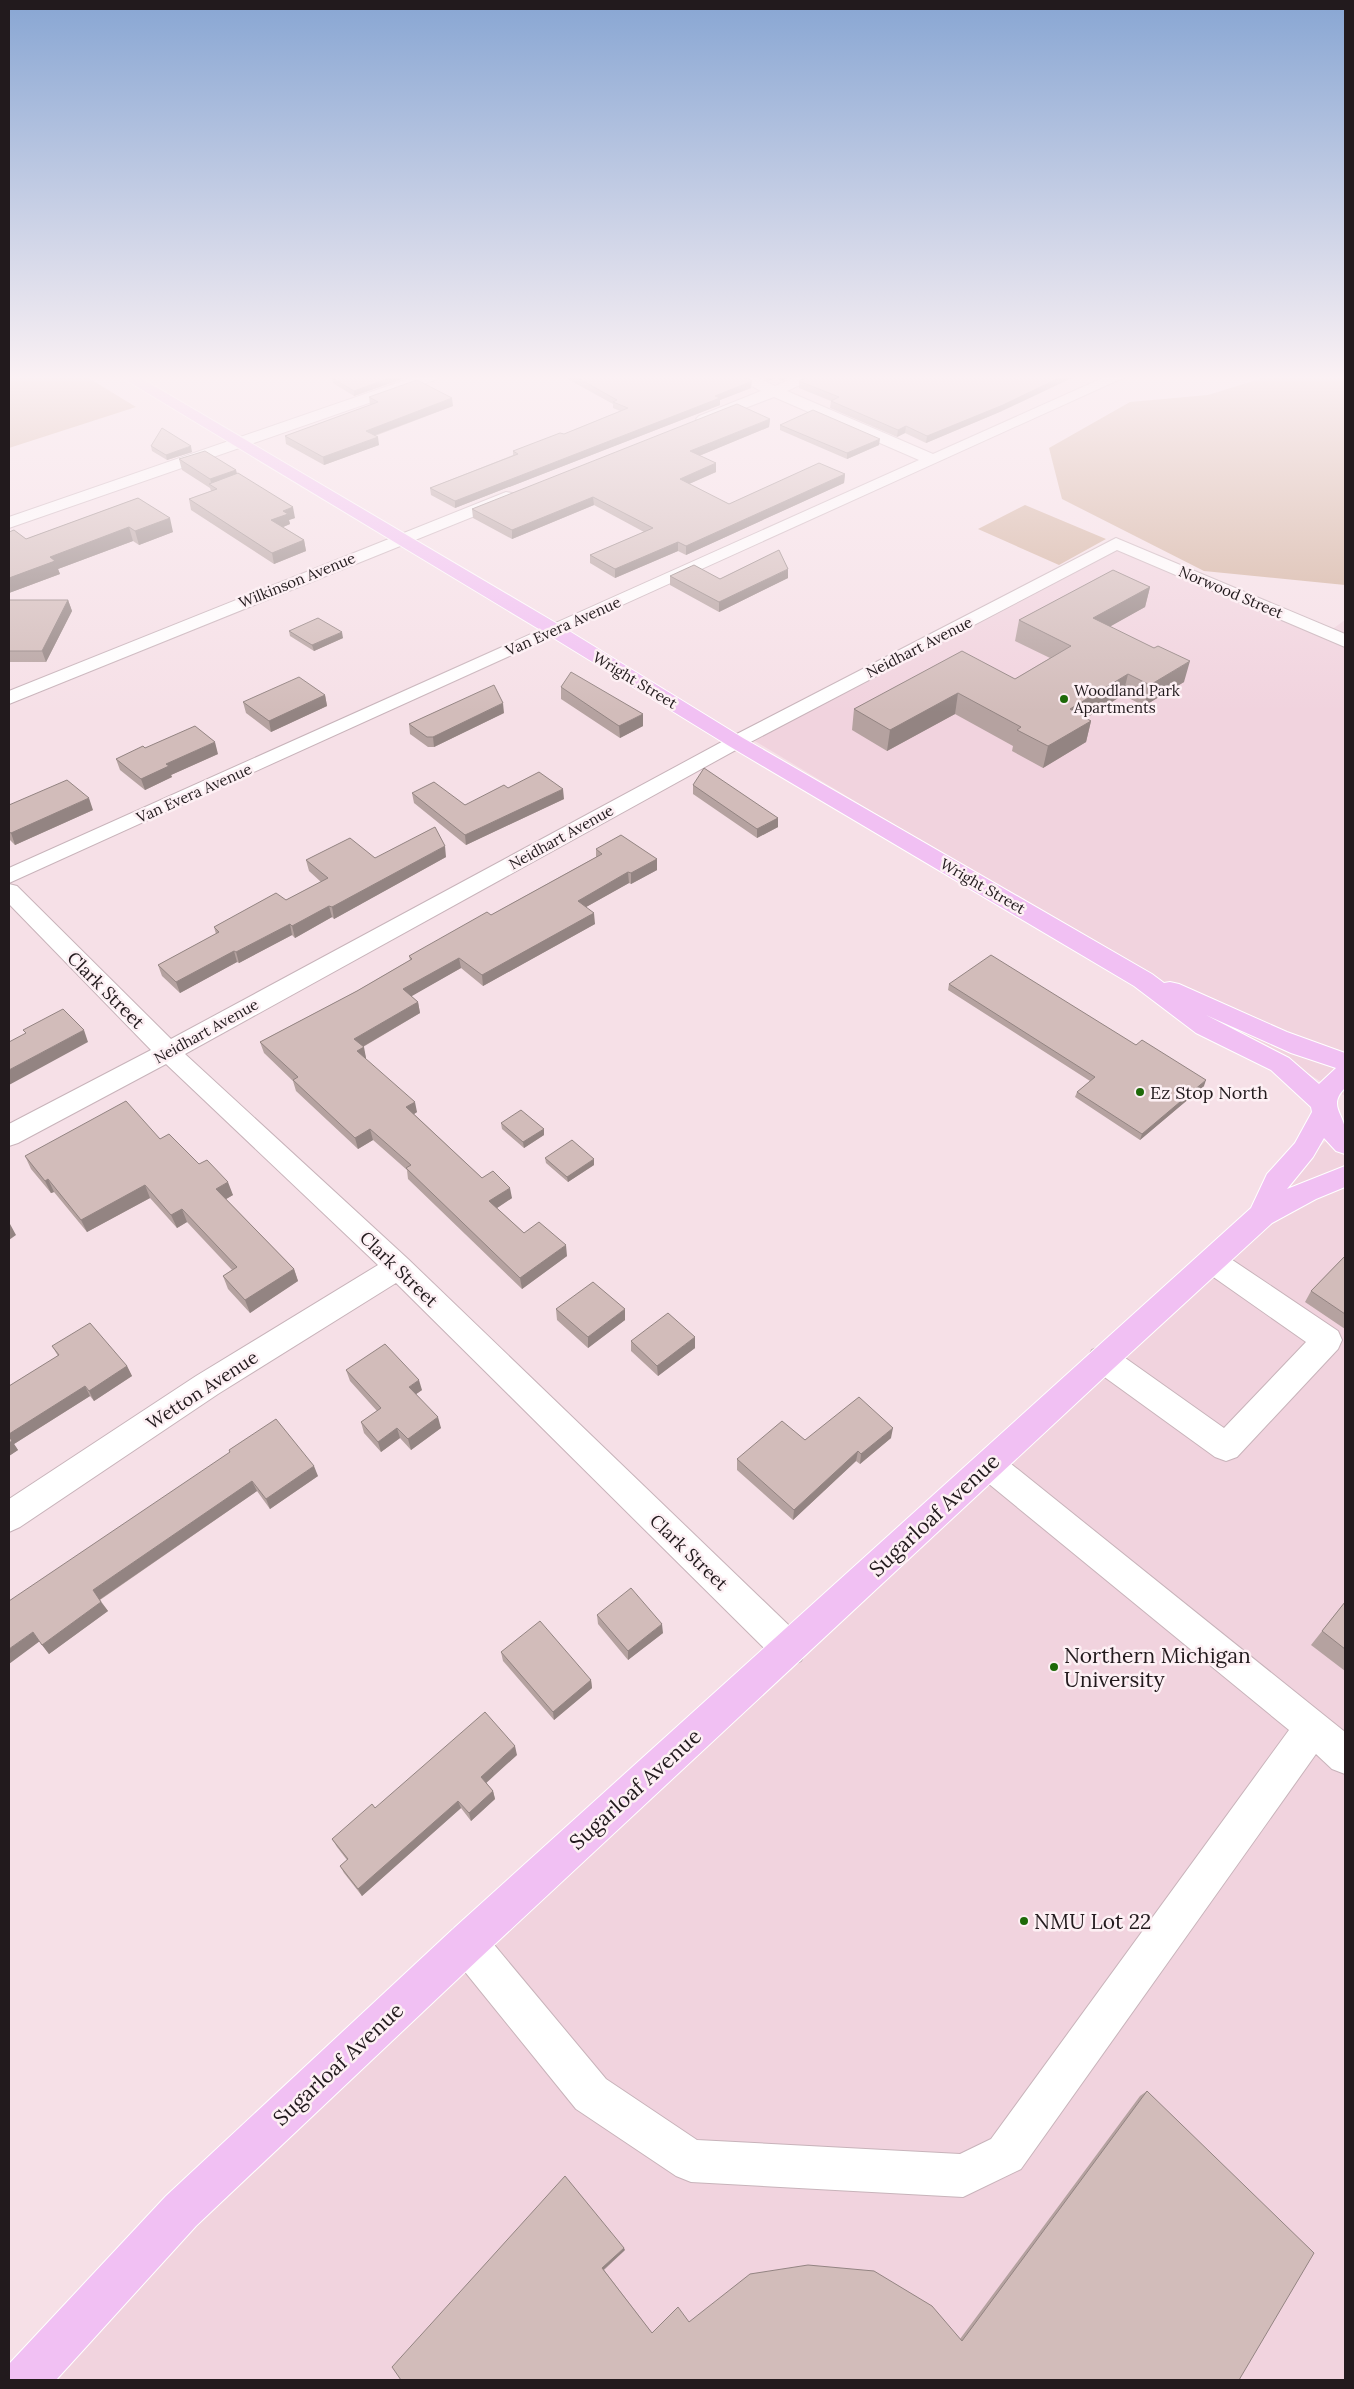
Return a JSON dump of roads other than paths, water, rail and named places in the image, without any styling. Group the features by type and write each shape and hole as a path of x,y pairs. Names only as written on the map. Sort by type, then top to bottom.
{"main road":[{"name":"Wright Street","path":"315,488 554,630 736,742 1143,980 1198,1023 1280,1064 1292,1073 1324,1108 1331,1128 1345,1144"},
{"name":"Wright Street","path":"1143,980 1213,1007 1264,1032 1345,1062"},
{"name":"Sugarloaf Avenue","path":"1262,1215 1277,1181 1304,1150 1324,1108 1328,1090 1332,1084 1345,1075"},
{"name":"Sugarloaf Avenue","path":"25,2380 181,2211 467,1942 789,1649 1103,1359 1262,1215 1306,1192 1345,1176"}],"street":[{"path":"9,524 109,488"},
{"name":"Van Evera Avenue","path":"9,876 869,488"},
{"name":"Wilkinson Avenue","path":"9,698 400,538 518,492"},
{"name":"Norwood Street","path":"1116,543 1345,641"},
{"name":"Neidhart Avenue","path":"9,1136 168,1052 736,742 1116,543"},
{"path":"1328,633 1345,620"},
{"name":"Clark Street","path":"9,891 168,1052 398,1267 789,1649"},
{"path":"1103,1359 1226,1448 1327,1340 1212,1261"},
{"name":"Wetton Avenue","path":"9,1517 207,1385 398,1267"},
{"path":"989,1464 1313,1727 1345,1756"},
{"path":"467,1942 591,2094 691,2161 963,2176 1006,2154 1313,1727"}],"place":[{"name":"Woodland Park Apartments","path":"1064,699"},
{"name":"Ez Stop North","path":"1140,1092"},
{"name":"Northern Michigan University","path":"1054,1667"},
{"name":"NMU Lot 22","path":"1024,1921"}]}
